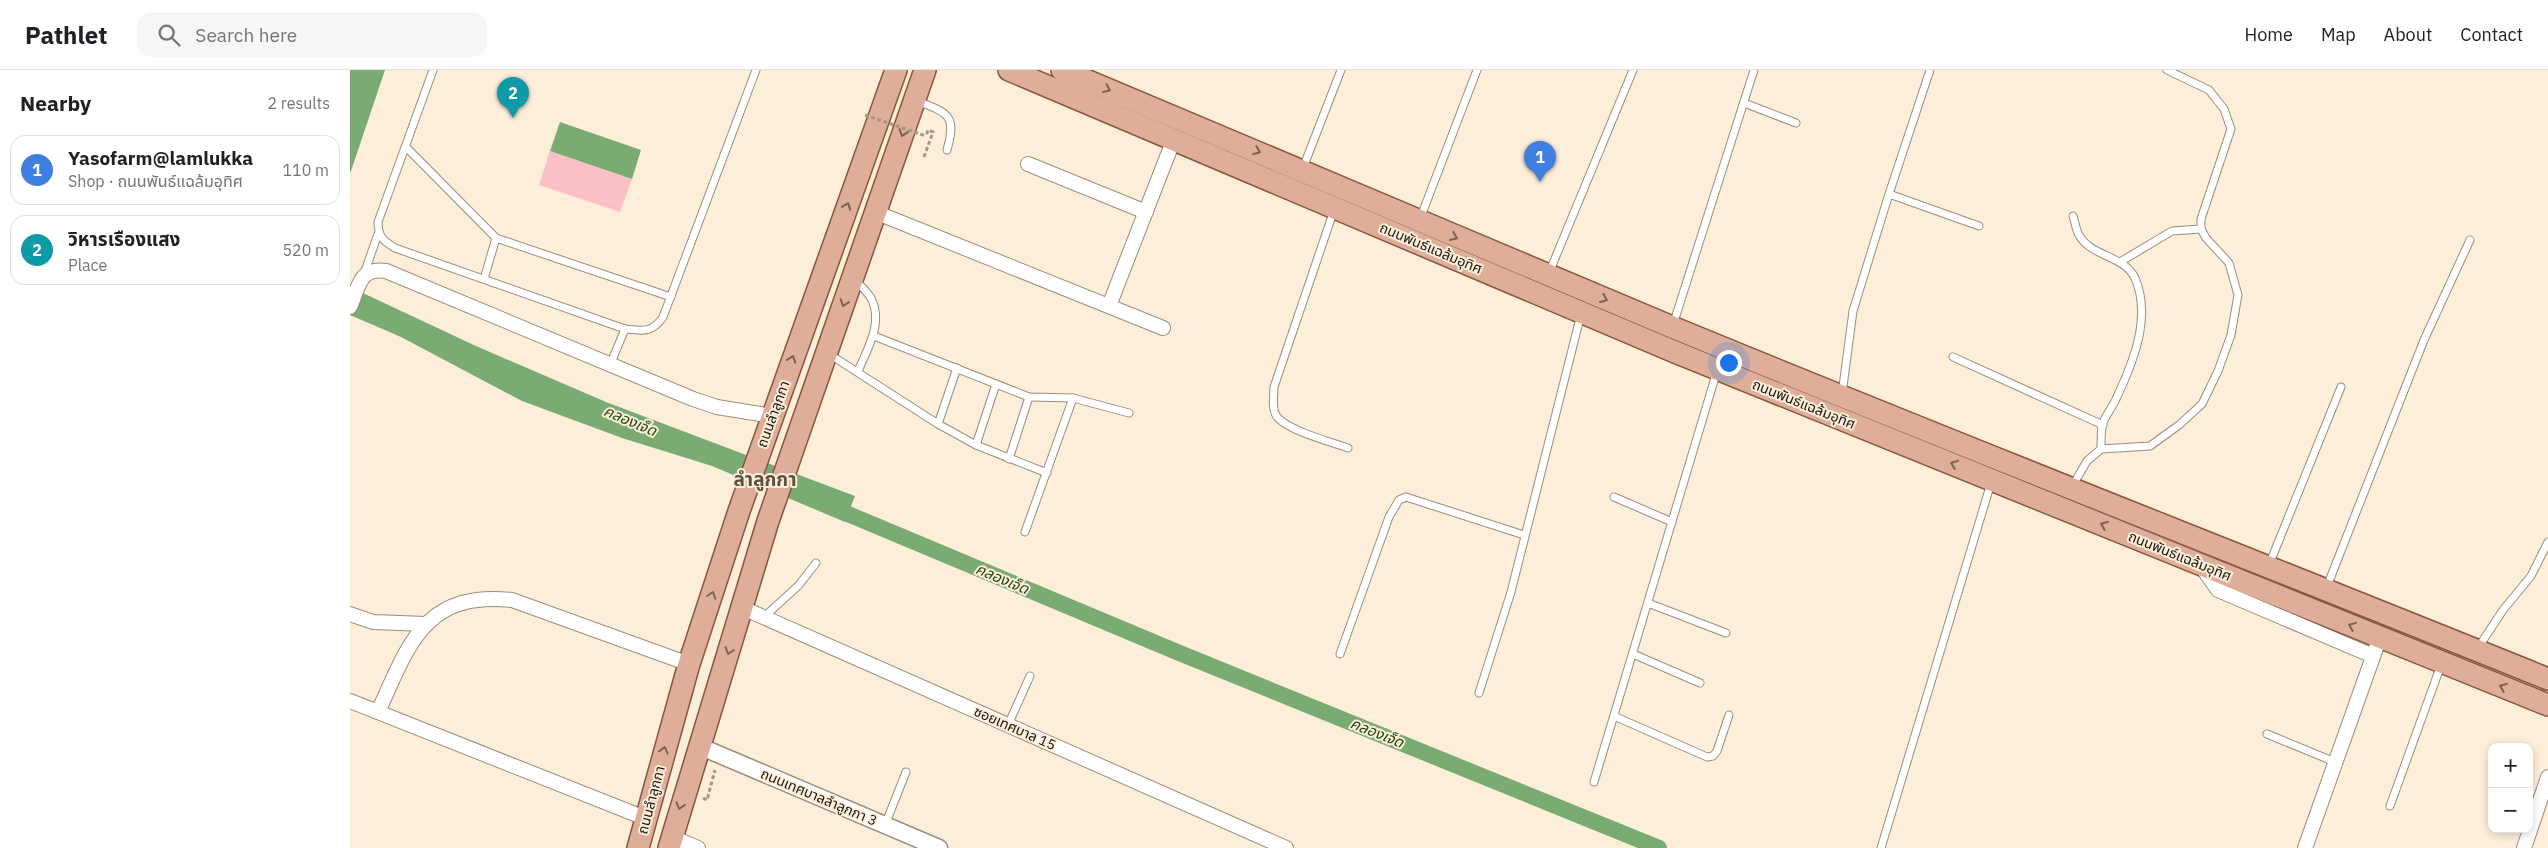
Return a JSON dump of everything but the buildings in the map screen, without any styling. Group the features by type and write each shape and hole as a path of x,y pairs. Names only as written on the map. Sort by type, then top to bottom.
{"main road":[{"name":"ถนนลำลูกกา","path":"638,848 689,664 739,511 896,70"},
{"path":"671,842 768,521 925,70"},
{"name":"ถนนพันธ์แฉล้มอุทิศ","path":"1009,70 1718,369 2201,565 2376,647 2442,663 2548,705"},
{"name":"ถนนพันธ์แฉล้มอุทิศ","path":"1062,70 1302,169 1418,222 1672,327 2548,679"}],"street":[{"path":"1109,306 1174,140"},
{"path":"1028,164 1146,212"},
{"path":"875,212 1164,328"},
{"path":"350,307 364,274 370,271 386,271 610,366 717,407 771,418"},
{"path":"378,712 400,664 426,624 441,610 463,601 488,597 512,600 689,664"},
{"name":"ซอยเทศบาล 15","path":"743,608 1286,848"},
{"path":"350,614 373,622 426,624"},
{"path":"2305,848 2376,647"},
{"path":"350,701 645,818"},
{"name":"ถนนเทศบาลลำลูกกา 3","path":"699,746 939,848"},
{"path":"2524,848 2548,777"},
{"path":"671,842 698,848"}],"lane":[{"path":"364,274 378,234 378,222 433,70"},
{"path":"378,234 385,242 395,248 626,329 643,331 656,327 663,317 671,297 756,70"},
{"path":"1302,169 1341,70"},
{"path":"1418,222 1477,70"},
{"path":"1548,276 1633,70"},
{"path":"1672,327 1754,70"},
{"path":"1842,395 1853,311 1930,70"},
{"path":"2072,487 2087,461 2100,449 2150,446 2179,426 2202,404 2218,371 2231,335 2238,295 2229,263 2206,238 2201,219 2231,129 2224,109 2209,90 2167,70"},
{"path":"914,100 944,111 950,119 952,131 947,150"},
{"path":"1744,103 1796,123"},
{"path":"406,147 496,238 671,297"},
{"path":"1889,194 1979,226"},
{"path":"1335,208 1274,387 1274,405 1277,417 1291,427 1348,448"},
{"path":"2073,216 2079,235 2091,248 2120,262 2134,276 2141,294 2142,318 2134,353 2116,399 2102,425 2100,449"},
{"path":"2120,262 2172,231 2202,228"},
{"path":"484,279 496,238"},
{"path":"2326,589 2424,340 2470,240"},
{"path":"853,277 872,300 875,312 874,336 858,371"},
{"path":"1480,693 1511,592 1582,312"},
{"path":"610,366 626,329"},
{"path":"874,336 1030,397 1073,398 1129,413"},
{"path":"827,352 938,424 976,445 1047,473"},
{"path":"1953,357 2102,425"},
{"path":"938,424 957,368"},
{"path":"1594,782 1718,369"},
{"path":"976,445 996,384"},
{"path":"2269,566 2340,386"},
{"path":"1009,459 1030,397"},
{"path":"1025,532 1073,398"},
{"path":"1881,848 1992,480"},
{"path":"1614,496 1672,522"},
{"path":"1340,654 1389,517 1399,500 1406,497 1524,535"},
{"path":"2477,650 2503,610 2531,576 2548,542"},
{"path":"764,617 798,586 816,563"},
{"path":"1648,603 1726,633"},
{"path":"1633,654 1700,683"},
{"path":"2390,806 2442,663"},
{"path":"1008,725 1030,676"},
{"path":"1614,716 1707,757 1713,756 1717,751 1729,715"},
{"path":"2266,734 2335,762"},
{"path":"885,825 906,772"}],"path":[{"path":"865,115 926,136 928,130 933,132 924,157"},
{"path":"705,800 716,767"}],"shaded area":[{"path":"550,151 632,179 620,212 539,185"}],"water":[{"path":"350,70 385,70 350,174"},
{"path":"560,122 641,150 632,179 550,151"},
{"path":"350,287 476,346 606,402 855,496 845,522 712,466 622,438 522,401 401,337 350,315"}],"waterway":[{"name":"คลองเจ็ด","path":"829,506 1177,652 1659,848"}],"place":[{"name":"วิหารเรืองแสง","path":"513,118"},
{"name":"Yasofarm@lamlukka","path":"1540,182"}],"district":[{"name":"ลำลูกกา","path":"765,479"}]}
